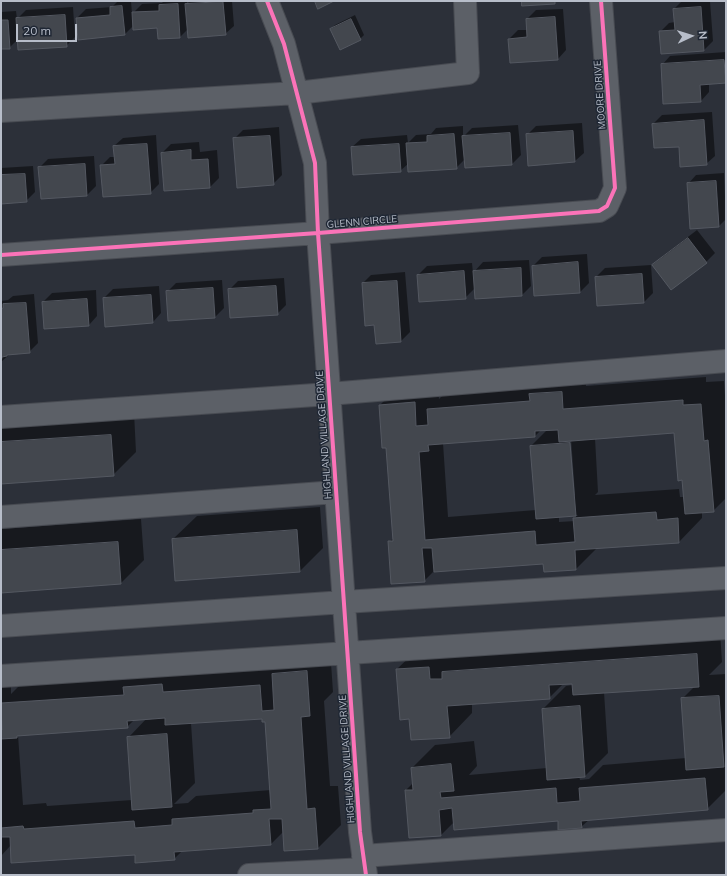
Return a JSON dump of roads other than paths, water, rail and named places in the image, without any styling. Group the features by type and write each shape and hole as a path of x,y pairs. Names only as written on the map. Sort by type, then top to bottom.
{"street":[{"name":"HIGHLAND VILLAGE DRIVE","path":"267,1 284,44 315,163 318,233 360,832 365,866"},
{"path":"1,111 297,93 468,73 465,1"},
{"name":"MOORE DRIVE","path":"601,1 615,188"},
{"name":"GLENN CIRCLE","path":"1,255 318,233 599,211 607,206 615,188"},
{"path":"1,417 329,394 726,361"},
{"path":"1,517 336,492"},
{"path":"1,626 344,602 726,578"},
{"path":"1,676 726,628"},
{"path":"249,875 365,866 726,830"}]}
